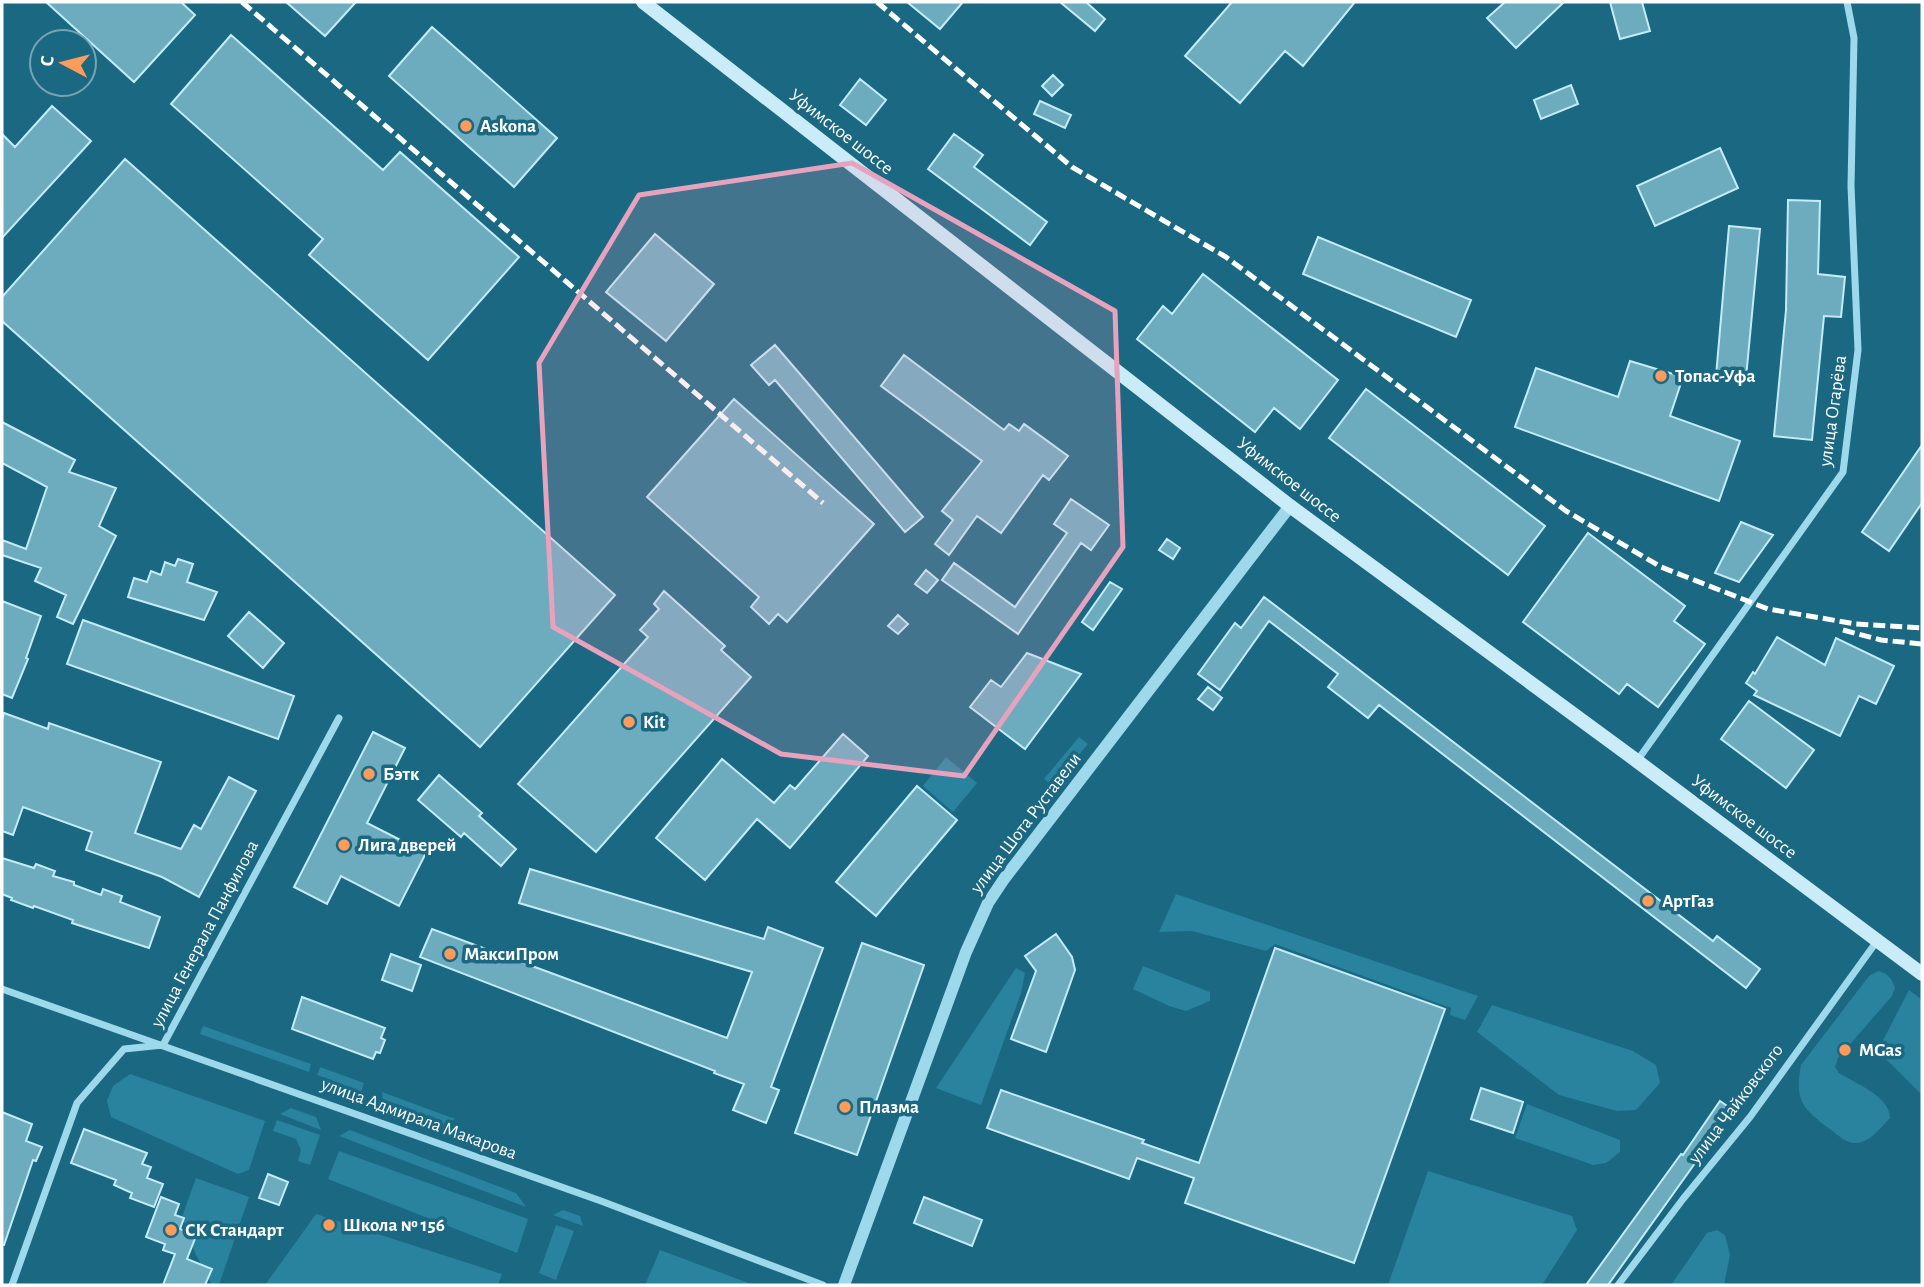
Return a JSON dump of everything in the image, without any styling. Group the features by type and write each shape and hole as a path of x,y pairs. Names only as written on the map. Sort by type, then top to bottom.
{"main road":[{"name":"Уфимское шоссе","path":"643,2 1290,506 1922,974"}],"street":[{"name":"улица Огарёва","path":"1637,761 1843,472 1858,350 1851,186 1854,38 1847,2"},
{"name":"улица Шота Руставели","path":"844,1285 955,981 988,904 1004,878 1290,506"},
{"name":"улица Генерала Панфилова","path":"12,1285 77,1103 124,1049 163,1045 339,718"},
{"name":"улица Чайковского","path":"1618,1285 1750,1117 1877,941"},
{"name":"улица Адмирала Макарова","path":"2,989 601,1200 823,1285"}],"highlighted area":[{"path":"852,163 1115,311 1123,547 964,776 781,754 553,627 539,363 639,195"}],"shaded area":[{"path":"1079,737 1088,744 1053,786 1044,779"},
{"path":"946,757 977,783 953,812 923,786"},
{"path":"1176,894 1478,996 1465,1020 1450,1015 1451,1008 1275,944 1266,951 1192,931 1159,932"},
{"path":"1143,966 1210,992 1210,1001 1186,1011 1133,989"},
{"path":"1016,968 1025,973 1021,993 981,1105 936,1088"},
{"path":"1878,971 1887,975 1892,982 1895,988 1892,996 1838,1058 1835,1067 1839,1073 1878,1097 1889,1110 1890,1118 1870,1138 1852,1143 1821,1123 1807,1110 1800,1096 1799,1077 1801,1065 1869,976"},
{"path":"1909,990 1922,1000 1922,1095 1884,1057 1879,1048"},
{"path":"1492,1005 1633,1051 1656,1065 1660,1083 1636,1110 1617,1111 1559,1095 1477,1032"},
{"path":"203,1026 311,1064 309,1072 200,1034"},
{"path":"320,1067 364,1083 359,1098 329,1087 331,1080 317,1075"},
{"path":"130,1074 265,1121 249,1170 238,1174 111,1117 107,1101 113,1086"},
{"path":"382,1092 455,1119 443,1127 383,1104"},
{"path":"1527,1104 1620,1140 1620,1152 1606,1163 1593,1165 1515,1138"},
{"path":"291,1108 316,1117 321,1130 280,1114"},
{"path":"277,1120 320,1135 310,1165 298,1161 301,1150 296,1139 273,1131"},
{"path":"350,1130 516,1193 526,1207 339,1136"},
{"path":"339,1151 528,1219 517,1253 328,1179"},
{"path":"1428,1171 1572,1216 1577,1230 1542,1285 1388,1285"},
{"path":"196,1178 249,1197 219,1285 212,1285 195,1253 182,1217"},
{"path":"563,1210 580,1216 583,1226 553,1215"},
{"path":"316,1214 502,1274 498,1285 265,1285"},
{"path":"556,1225 574,1231 556,1280 539,1273"},
{"path":"1717,1230 1725,1235 1730,1255 1724,1285 1671,1285 1707,1233"},
{"path":"660,1250 754,1285 645,1285"}],"building":[{"path":"46,2 181,2 195,15 134,82 98,49 98,28 75,28"},
{"path":"286,2 356,2 325,36"},
{"path":"907,2 963,2 940,29"},
{"path":"1060,2 1086,2 1105,19 1095,31"},
{"path":"1232,2 1355,2 1303,66 1285,51 1240,103 1185,56"},
{"path":"1505,2 1564,2 1516,48 1487,18"},
{"path":"1610,2 1642,2 1650,31 1620,39"},
{"path":"432,27 557,138 514,187 389,76"},
{"path":"231,35 383,170 400,152 519,257 428,360 309,255 323,239 171,104"},
{"path":"1053,75 1063,85 1052,96 1042,86"},
{"path":"860,79 886,100 866,125 840,105"},
{"path":"1571,85 1578,104 1541,119 1534,100"},
{"path":"1040,101 1071,115 1065,128 1034,114"},
{"path":"52,106 91,141 2,238 2,134 15,147"},
{"path":"954,134 983,155 974,167 1047,222 1030,245 928,169"},
{"path":"1720,148 1738,188 1655,226 1637,186"},
{"path":"125,159 615,595 480,747 2,321 2,297"},
{"path":"1788,200 1820,201 1818,274 1845,277 1841,317 1824,316 1812,440 1774,436 1786,310"},
{"path":"1729,226 1760,229 1746,378 1716,376"},
{"path":"655,234 714,284 666,341 606,292"},
{"path":"1318,237 1471,300 1456,337 1303,274"},
{"path":"1203,274 1338,380 1300,429 1274,408 1255,432 1137,339 1163,306 1172,314"},
{"path":"775,345 923,517 905,532 775,380 769,385 751,365"},
{"path":"904,355 1004,430 1009,424 1019,431 1024,424 1068,456 1049,480 1043,475 1001,533 977,516 949,555 935,544 953,520 942,511 982,461 881,386"},
{"path":"1630,361 1683,377 1670,416 1740,441 1719,501 1515,427 1536,368 1618,397"},
{"path":"1366,389 1545,526 1508,575 1329,438"},
{"path":"734,399 874,524 787,622 778,614 769,624 751,607 759,597 647,497"},
{"path":"2,422 75,460 69,472 116,488 99,526 116,536 73,624 57,617 66,595 35,581 41,568 2,555 2,540 26,549 47,487 2,463"},
{"path":"1922,445 1922,503 1889,551 1862,532"},
{"path":"1071,499 1109,525 1091,550 1081,543 1018,634 942,580 954,563 1015,607 1067,533 1054,524"},
{"path":"1741,522 1773,535 1739,582 1715,573"},
{"path":"1588,533 1685,606 1674,621 1705,644 1658,707 1627,684 1619,694 1523,622"},
{"path":"1167,539 1180,548 1173,559 1159,550"},
{"path":"178,559 193,564 187,582 217,592 204,620 128,597 134,578 147,582 151,571 161,575 165,562 175,566"},
{"path":"926,570 938,580 927,593 915,584"},
{"path":"1110,582 1122,589 1093,630 1082,622"},
{"path":"664,591 725,646 721,650 751,677 596,852 518,784 648,637 640,630 659,609 654,604"},
{"path":"1264,597 1713,941 1717,936 1760,969 1746,988 1379,705 1368,718 1328,687 1338,674 1269,621 1220,690 1198,674 1235,623 1241,628"},
{"path":"2,601 41,616 12,698 2,694"},
{"path":"249,612 284,643 263,668 228,636"},
{"path":"898,615 908,624 898,634 888,626"},
{"path":"83,620 294,696 278,739 67,664"},
{"path":"1777,637 1825,665 1836,638 1894,666 1876,704 1859,696 1840,736 1754,695 1757,691 1746,683 1753,672 1755,674"},
{"path":"1027,653 1081,674 1025,749 970,707 991,680 1001,687"},
{"path":"1208,687 1222,698 1213,710 1198,699"},
{"path":"1749,701 1814,750 1786,788 1721,739"},
{"path":"4,713 48,729 49,723 161,762 135,833 181,849 194,825 201,829 229,777 256,791 199,897 162,877 86,850 92,832 23,807 13,835 2,831"},
{"path":"373,732 405,748 367,823 426,853 399,906 341,876 327,904 294,887"},
{"path":"843,734 868,756 790,848 757,819 705,880 656,838 722,759 774,803 790,785 795,789"},
{"path":"439,775 482,813 479,816 516,849 501,866 464,833 461,837 418,800"},
{"path":"917,786 957,820 876,916 836,882"},
{"path":"2,858 34,868 36,864 55,871 53,876 74,882 74,885 101,895 103,889 122,896 120,902 160,917 149,948 11,900 12,898 2,894"},
{"path":"530,869 764,939 768,927 823,948 771,1087 779,1090 766,1123 733,1110 744,1084 420,957 432,929 727,1038 752,972 519,903"},
{"path":"1056,934 1072,957 1075,970 1046,1052 1011,1039 1036,971 1025,956"},
{"path":"862,943 924,965 857,1155 795,1133"},
{"path":"1275,948 1445,1009 1354,1263 1185,1203 1194,1178 1137,1158 1129,1179 987,1128 1001,1090 1144,1140 1142,1143 1199,1163"},
{"path":"391,954 421,965 412,991 382,980"},
{"path":"302,997 385,1028 381,1038 385,1040 380,1053 376,1052 373,1059 292,1029"},
{"path":"1481,1088 1523,1102 1513,1133 1471,1119"},
{"path":"1720,1101 1733,1110 1608,1285 1586,1285 1681,1154 1683,1155"},
{"path":"2,1112 32,1124 26,1141 42,1147 36,1161 33,1160 4,1245 2,1245"},
{"path":"84,1129 147,1153 142,1164 151,1167 147,1178 163,1184 154,1207 130,1198 132,1193 114,1185 116,1180 71,1163"},
{"path":"268,1174 288,1182 279,1205 259,1198"},
{"path":"161,1197 179,1204 175,1215 184,1218 180,1229 196,1236 187,1259 212,1269 205,1285 163,1285 175,1254 163,1250 165,1244 146,1237"},
{"path":"924,1197 982,1220 972,1246 914,1223"}],"railway":[{"path":"242,2 823,503"},
{"path":"877,2 1072,167 1226,257 1566,511 1661,567 1768,609 1856,624 1922,628"},
{"path":"1843,630 1881,640 1922,644"}],"place":[{"name":"Askona","path":"466,126"},
{"name":"Топас-Уфа","path":"1661,376"},
{"name":"Kit","path":"629,722"},
{"name":"Бэтк","path":"369,774"},
{"name":"Лига дверей","path":"344,845"},
{"name":"АртГаз","path":"1648,901"},
{"name":"МаксиПром","path":"450,954"},
{"name":"MGas","path":"1845,1050"},
{"name":"Плазма","path":"845,1107"},
{"name":"Школа № 156","path":"329,1225"},
{"name":"СК Стандарт","path":"171,1230"}]}
